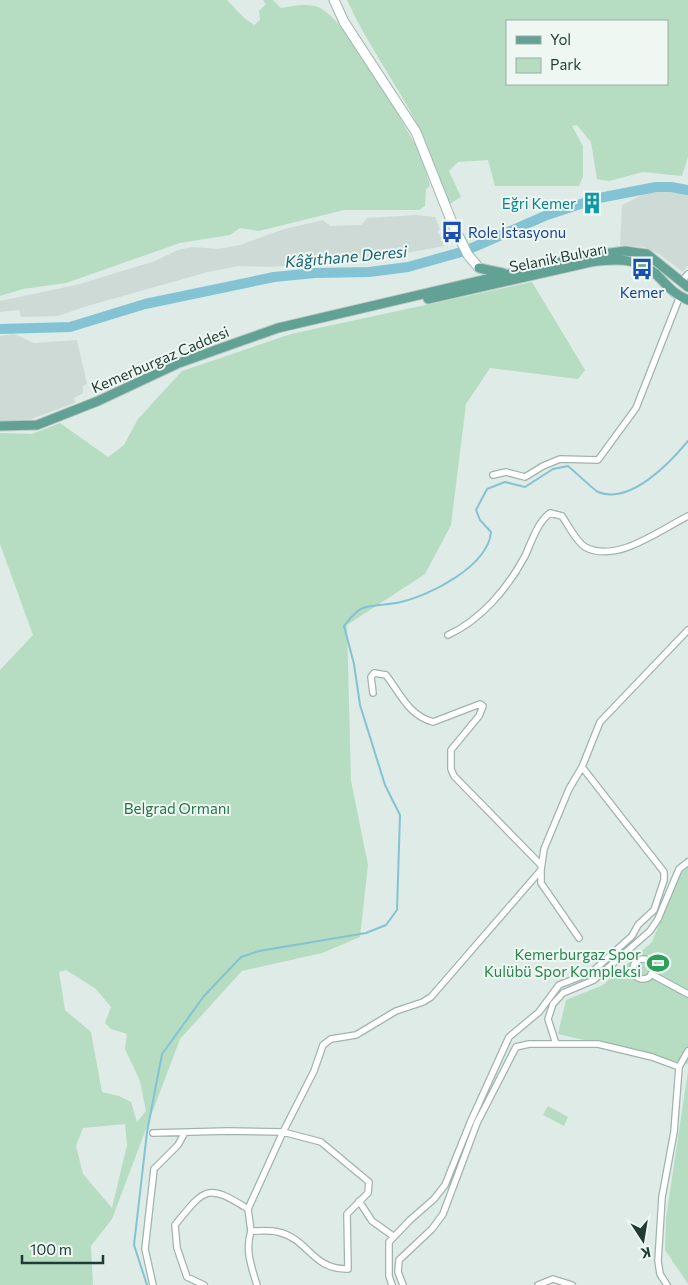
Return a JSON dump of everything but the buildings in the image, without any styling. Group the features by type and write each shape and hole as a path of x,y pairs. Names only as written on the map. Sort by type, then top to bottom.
{"main road":[{"path":"334,0 344,22 416,132 432,178 481,283"},
{"name":"Selanik Bulvarı","path":"481,283 581,257 625,251 647,254 684,284"},
{"name":"Selanik Bulvarı","path":"481,283 591,262 626,260 653,272 669,288 683,298"},
{"path":"473,264 494,272 515,273"},
{"path":"463,285 473,264"},
{"path":"653,272 667,280 684,284 683,298"},
{"name":"Kemerburgaz Caddesi","path":"0,426 37,425 98,401 219,347 278,328 331,316 364,306 463,285 481,283"},
{"name":"Kemerburgaz Caddesi","path":"331,316 368,311 481,283"}],"street":[{"path":"684,284 688,274"},
{"path":"493,475 506,472 525,477 542,466 560,459 598,460 636,408 664,341 673,308 683,298"},
{"path":"448,635 469,623 498,596 524,557 542,519 550,513 562,516 584,546 603,552 629,548 688,516"},
{"path":"579,938 542,883 541,868 544,849 570,789 582,767 596,730 607,714 688,630"},
{"path":"373,693 371,677 374,673 386,675 407,707 426,720 433,722 480,704 483,706 479,716 458,739 451,750 451,770 462,785 541,868"},
{"path":"392,1285 389,1276 389,1242 392,1236 434,1200 445,1185 470,1123 509,1037 539,1012 559,985 592,972 632,936 638,925 654,910 664,880 664,872 582,767"},
{"path":"556,1044 548,1018 558,998 563,993 590,984 623,957 654,926 679,869 688,862"},
{"path":"257,1285 249,1258 248,1242 251,1231 248,1208 314,1071 325,1042 331,1039 350,1037 401,1008 427,1000 541,868"},
{"path":"623,957 633,966"},
{"path":"647,960 651,965 651,974 643,979 637,977 633,972 633,966 638,961 647,960"},
{"path":"651,974 688,994"},
{"path":"403,1285 398,1272 399,1260 432,1229 443,1214 477,1123 516,1047 529,1044 611,1046 652,1057 679,1067"},
{"path":"667,1285 658,1269 662,1197 674,1132 679,1067 688,1051"},
{"path":"153,1133 184,1134 228,1130 283,1132 321,1142 362,1175 370,1186 368,1193 347,1214 348,1269 335,1269 322,1264 302,1244 280,1232 251,1231"},
{"path":"153,1285 145,1249 154,1169 178,1145 184,1134"},
{"path":"204,1285 187,1277 177,1248 175,1225 202,1196 213,1191 224,1194 248,1208"},
{"path":"359,1201 372,1221 392,1236"},
{"path":"538,1285 553,1280 572,1285"}],"shaded area":[{"path":"667,188 688,194 688,265 683,272 659,254 644,247 620,245 622,205 655,189"},
{"path":"417,215 435,217 440,229 437,232 445,240 444,246 368,260 270,267 239,266 208,272 58,316 21,317 19,310 0,312 0,301 80,284 155,261 178,250 192,247 218,249 240,245 284,229 323,220 330,226 361,225 367,218"},
{"path":"14,334 34,343 77,340 87,384 83,386 83,393 74,398 75,403 31,419 0,421 0,336"}],"green space":[{"path":"0,0 227,0 244,18 254,25 260,20 259,11 266,4 263,0 273,0 281,8 304,5 318,7 330,15 357,48 415,144 430,186 426,189 425,206 419,210 344,210 259,231 240,228 230,235 180,243 66,283 23,289 0,296"},
{"path":"347,0 688,0 688,157 682,176 643,172 609,181 597,179 591,142 577,125 572,126 583,146 583,177 579,186 495,186 488,160 458,162 449,171 461,197 448,205 423,135 372,48"},
{"name":"Belgrad Ormanı","path":"532,282 585,370 578,379 490,368 466,404 451,525 425,574 347,625 351,781 368,865 360,937 322,953 242,971 180,1039 112,1219 91,1246 93,1285 0,1285 0,670 33,635 0,544 0,433 32,434 60,423 108,457 124,445 138,419 182,371 291,334","holes":["66,970 96,989 111,1007 105,1023 111,1029 127,1034 125,1049 140,1081 146,1111 137,1122 131,1102 119,1096 102,1092 91,1032 65,1010 59,972","125,1124 127,1145 112,1208 83,1174 76,1146 83,1128"]},
{"name":"Kemerburgaz Spor Kulübü Spor Kompleksi","path":"686,857 688,858 688,1064 558,1034 566,1000 603,985 652,942"},
{"path":"688,1071 688,1284 665,1250 666,1218"},
{"path":"548,1106 568,1117 564,1126 543,1115"}],"waterway":[{"name":"Kâğıthane Deresi","path":"0,329 70,327 145,304 274,277 315,273 369,272 408,267 465,251 547,215 599,198 656,187 688,190"},
{"path":"147,1285 134,1245 147,1132 162,1054 204,996 241,957 259,951 366,933 386,925 397,910 400,815 385,785 360,705 354,664 344,626 360,609 396,603 427,593 442,586 469,567 488,544 491,532 480,520 476,510 487,489 505,482 525,487 553,469 568,466 598,492 610,494 623,493 648,480 671,460 688,441"}],"place":[{"name":"Eğri Kemer","path":"592,203"},
{"name":"Role İstasyonu","path":"452,232"},
{"name":"Kemer","path":"642,269"},
{"name":"Kemerburgaz Spor Kulübü Spor Kompleksi","path":"658,963"}]}
